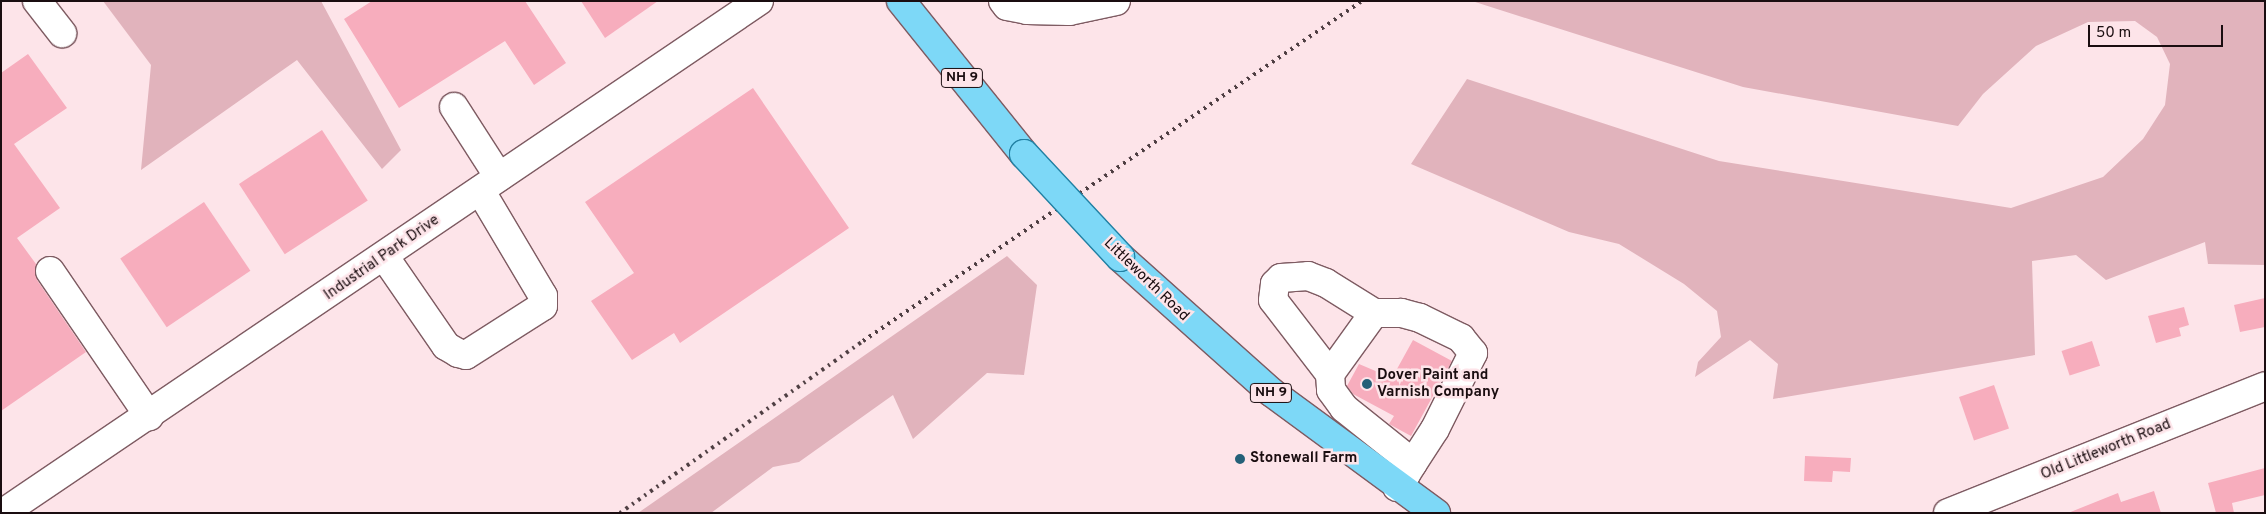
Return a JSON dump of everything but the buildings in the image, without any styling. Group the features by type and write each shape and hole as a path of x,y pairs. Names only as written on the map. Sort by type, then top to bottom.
{"main road":[{"name":"Littleworth Road","path":"901,1 1024,154 1120,257 1270,392 1397,487 1436,513"}],"street":[{"path":"37,1 62,33"},
{"name":"Industrial Park Drive","path":"3,513 149,416 759,1"},
{"path":"1003,1 1007,6 1027,10 1069,10 1116,1"},
{"path":"384,256 446,346 458,353 466,355 543,306 543,296 454,107"},
{"path":"50,271 149,416"},
{"path":"1397,487 1413,463 1473,353 1461,338 1420,318 1402,313 1374,313 1326,283 1308,276 1281,278 1275,284 1273,300 1330,374 1334,397 1413,463"},
{"path":"1330,374 1374,313"},
{"name":"Old Littleworth Road","path":"1948,513 2265,386"}],"shaded area":[{"path":"103,1 321,1 401,150 382,169 297,60 141,170 151,65"},
{"path":"1472,1 2265,1 2265,265 2208,264 2205,242 2106,280 2076,255 2032,261 2035,355 1773,399 1778,364 1750,340 1695,377 1698,362 1721,337 1717,311 1684,284 1619,244 1569,232 1411,164 1467,79 1719,161 2011,208 2103,177 2143,139 2165,105 2170,64 2157,37 2135,21 2088,22 2036,46 1983,94 1958,126 1743,87"},
{"path":"1007,256 1037,285 1024,375 987,373 913,439 893,395 799,462 773,467 711,513 638,513"}],"railway":[{"path":"620,513 863,341 1362,1"}],"place":[{"name":"Dover Paint and Varnish Company","path":"1367,384"},
{"name":"Stonewall Farm","path":"1240,459"}]}
